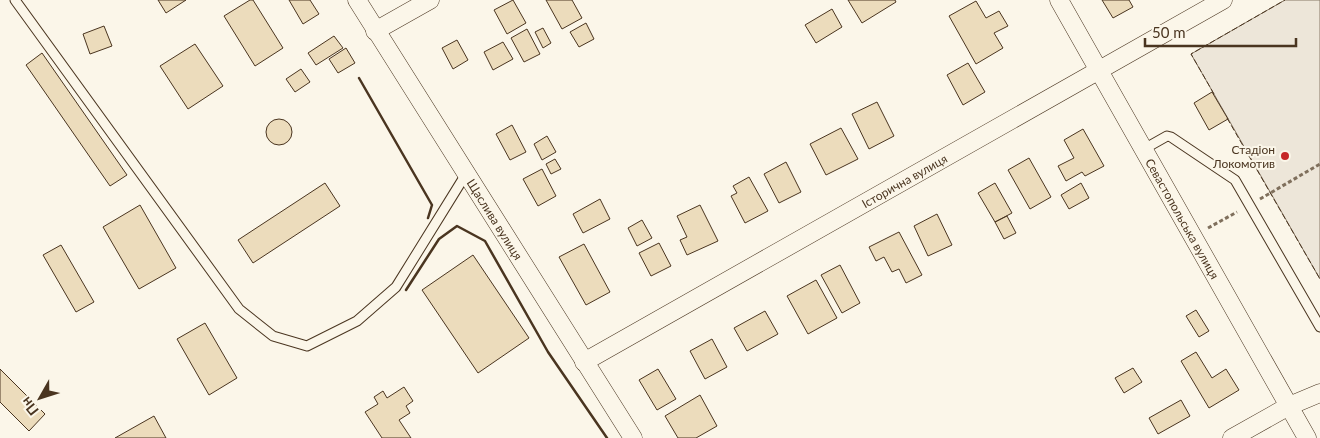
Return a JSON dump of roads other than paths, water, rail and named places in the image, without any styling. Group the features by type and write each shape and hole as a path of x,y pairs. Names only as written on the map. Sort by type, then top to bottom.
{"street":[{"name":"Щаслива вулиця","path":"357,0 633,438"},
{"path":"375,31 430,0"},
{"name":"Севастопольська вулиця","path":"1059,0 1307,438"},
{"name":"Історична вулиця","path":"584,362 1222,0"},
{"path":"1232,438 1289,406 1320,393"}],"lane":[{"path":"15,0 239,309 274,336 307,346 357,321 396,287 466,174"},
{"path":"1144,149 1167,136 1171,137 1233,177 1320,328"}],"place":[{"name":"Стадіон Локомотив","path":"1285,156"}]}
